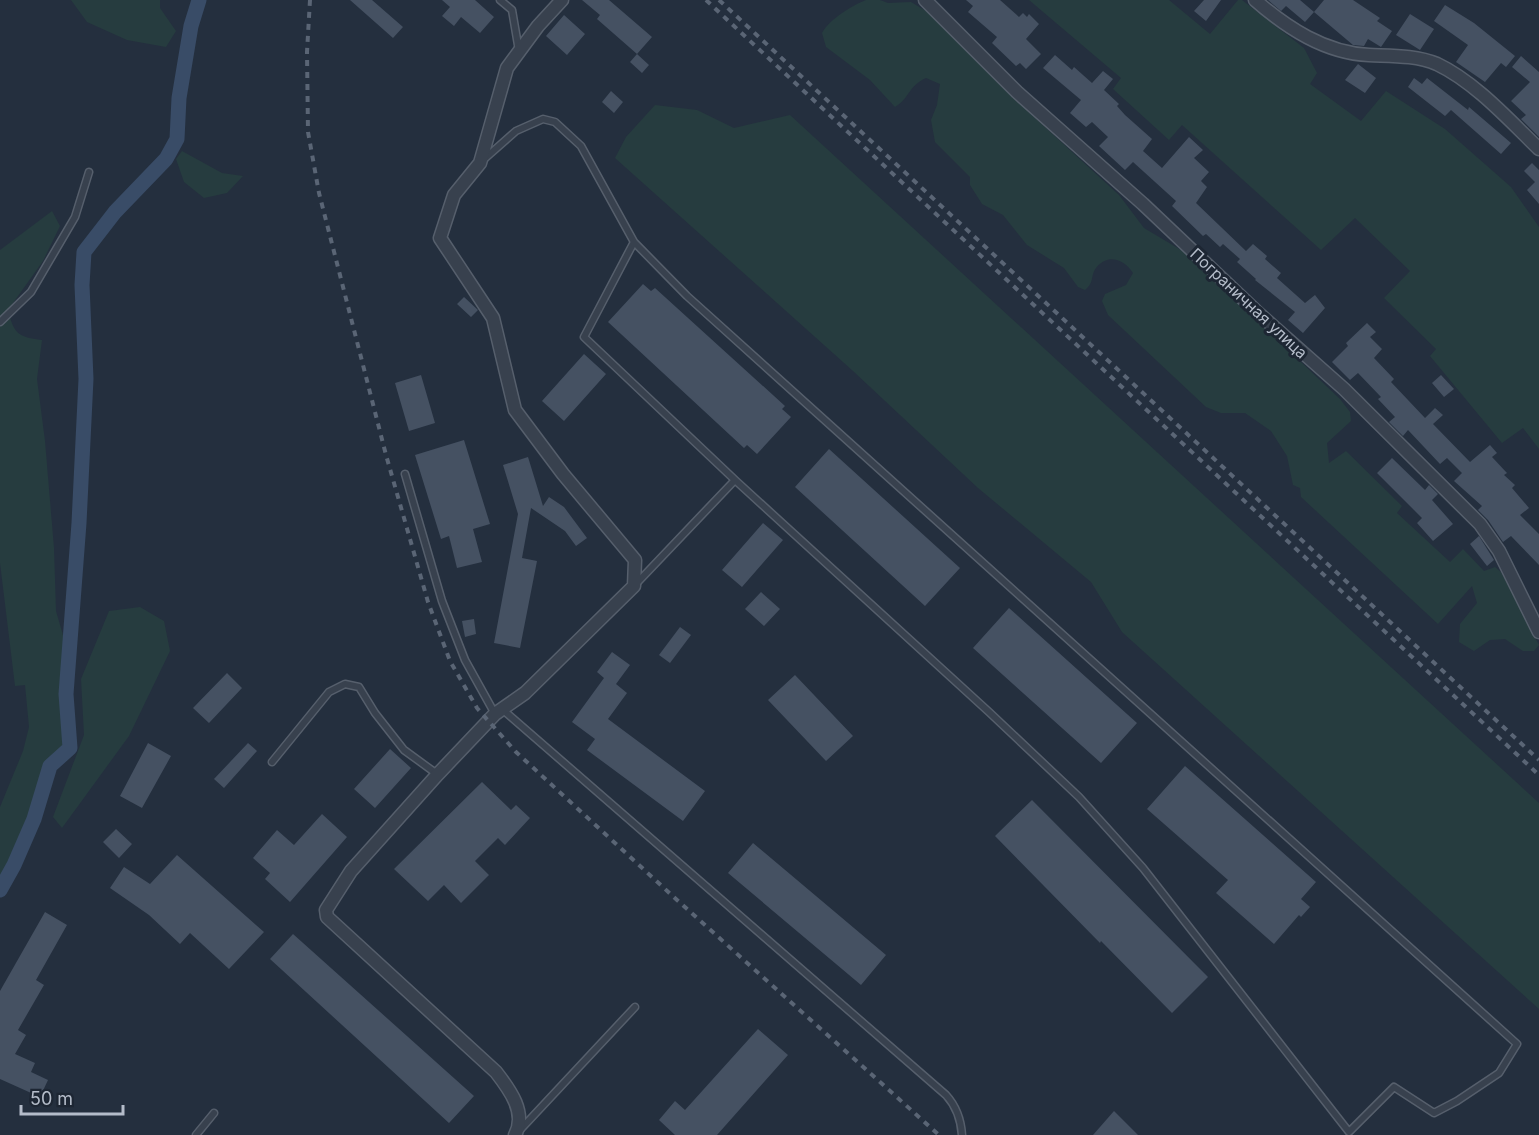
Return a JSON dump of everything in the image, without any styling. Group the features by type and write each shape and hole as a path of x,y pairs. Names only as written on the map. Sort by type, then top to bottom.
{"street":[{"path":"516,1135 521,1124 518,1109 510,1090 496,1072 327,917 326,910 351,871 438,774 499,712 525,693 634,586 635,560 563,474 515,410 493,318 440,238 454,195 480,163 507,68 538,26 562,0"},
{"name":"Пограничная улица","path":"925,0 1017,92 1143,204 1256,311 1344,389 1480,524 1499,551 1539,632"},
{"path":"1255,0 1268,12 1308,38 1335,50 1367,55 1412,57 1436,64 1454,74 1491,102 1539,149"}],"lane":[{"path":"500,0 512,10 519,51"},
{"path":"480,163 516,131 543,118 555,122 582,146 634,242 687,297 1517,1044 1499,1073 1457,1101 1434,1113 1394,1087 1349,1132 1143,867 1078,797 584,337 634,242"},
{"path":"0,322 31,292 75,217 89,172"},
{"path":"405,474 442,601 465,660 499,712 946,1095 952,1101 962,1135"},
{"path":"634,586 735,480"},
{"path":"272,762 329,692 345,684 358,687 404,750 438,774"},
{"path":"516,1135 635,1006"},
{"path":"196,1135 214,1113"}],"green space":[{"path":"71,0 160,0 160,8 176,31 166,47 127,40 87,22"},
{"path":"866,0 880,0 888,3 911,2 926,11 1009,94 1119,195 1144,228 1186,253 1340,399 1350,412 1351,421 1327,443 1329,463 1346,451 1402,506 1397,513 1450,562 1463,549 1484,571 1495,567 1501,572 1539,645 1534,651 1523,651 1505,639 1490,640 1474,651 1459,642 1460,624 1477,603 1472,586 1438,624 1301,497 1300,488 1293,485 1287,456 1271,431 1245,413 1221,413 1206,407 1108,315 1102,301 1105,294 1126,285 1133,273 1125,264 1111,259 1101,263 1094,271 1090,284 1085,290 1078,287 1064,268 1027,245 1003,215 982,204 970,185 970,177 935,142 931,120 937,105 940,84 926,78 920,81 895,107 870,80 826,47 822,33 830,23"},
{"path":"1029,0 1169,0 1210,34 1238,0 1242,0 1304,48 1317,73 1310,84 1361,121 1386,91 1445,129 1511,187 1539,227 1539,449 1523,428 1502,443 1430,356 1436,349 1384,298 1410,271 1355,218 1321,250 1182,125 1169,140 1113,89 1121,78"},
{"path":"655,105 697,110 734,128 790,115 1539,803 1539,1009 1122,632 1091,582 978,488 853,371 615,158 626,137"},
{"path":"182,151 222,173 243,176 227,193 204,198 184,182 176,159"},
{"path":"52,211 60,226 43,261 8,310 12,324 18,333 42,340 37,379 54,548 56,611 63,635 70,748 50,766 34,819 0,878 0,807 23,751 29,727 25,685 15,686 0,563 0,250"},
{"path":"140,607 164,621 170,651 129,736 62,828 53,817 84,735 81,679 109,611"}],"building":[{"path":"350,0 372,0 403,27 393,38"},
{"path":"442,0 475,0 494,17 480,33 461,17 454,26 442,16 450,7"},
{"path":"582,0 609,0 652,37 637,54 597,19 600,15"},
{"path":"966,0 1000,0 1019,17 1023,13 1027,17 1029,14 1039,24 1026,39 1041,54 1026,69 1020,63 1016,66 992,43 997,37 968,12 973,6"},
{"path":"1204,0 1221,0 1206,21 1194,11"},
{"path":"1268,0 1300,0 1314,12 1305,22 1286,6 1281,11"},
{"path":"1324,0 1353,0 1380,18 1377,21 1392,31 1381,47 1368,39 1364,46 1353,45 1314,12"},
{"path":"1445,5 1474,23 1515,56 1506,67 1501,63 1485,82 1456,62 1468,45 1434,21"},
{"path":"1410,14 1434,29 1420,50 1396,35"},
{"path":"564,15 585,34 567,55 546,36"},
{"path":"637,54 649,65 642,73 630,62"},
{"path":"1055,55 1072,70 1074,67 1092,83 1103,71 1113,79 1104,90 1119,104 1117,106 1125,115 1152,139 1143,151 1162,168 1189,137 1203,150 1194,158 1209,172 1201,181 1207,187 1196,203 1246,251 1253,244 1267,256 1265,259 1281,273 1277,278 1305,303 1315,295 1325,308 1303,333 1288,320 1295,312 1255,280 1237,262 1240,259 1223,244 1220,247 1206,234 1203,236 1172,206 1176,201 1133,162 1125,170 1099,146 1108,137 1092,122 1086,127 1070,113 1081,100 1043,68"},
{"path":"1521,56 1539,72 1539,137 1521,119 1526,115 1511,101 1530,82 1512,67"},
{"path":"1358,64 1376,78 1365,93 1345,80"},
{"path":"1414,78 1422,84 1427,78 1468,110 1469,107 1511,143 1501,154 1451,110 1445,116 1408,87"},
{"path":"611,91 623,102 614,113 602,102"},
{"path":"1532,163 1539,170 1539,204 1527,190 1535,182 1524,171"},
{"path":"643,284 651,291 655,288 785,406 782,409 791,417 757,454 747,445 744,448 608,322"},
{"path":"464,297 478,310 471,317 457,304"},
{"path":"1367,323 1376,332 1370,337 1382,349 1374,358 1394,379 1391,382 1425,418 1435,408 1443,415 1433,424 1470,462 1490,445 1497,453 1492,457 1507,473 1504,475 1515,485 1512,488 1529,508 1520,515 1539,534 1539,565 1511,536 1503,542 1478,510 1482,506 1454,481 1462,473 1447,458 1440,464 1408,430 1403,436 1389,422 1395,417 1378,399 1381,397 1358,373 1350,380 1332,362 1348,346 1346,343"},
{"path":"584,354 606,374 564,421 542,401"},
{"path":"421,375 435,423 409,431 395,383"},
{"path":"1441,375 1454,389 1444,397 1432,383"},
{"path":"464,440 490,524 473,529 482,562 457,568 449,536 441,539 415,455"},
{"path":"829,449 960,568 925,606 795,487"},
{"path":"528,457 543,506 549,497 564,507 587,538 576,546 565,531 531,508 522,558 537,561 520,648 494,643 518,514 503,465"},
{"path":"1392,458 1425,490 1429,485 1438,494 1432,500 1453,524 1433,541 1417,523 1422,518 1377,473"},
{"path":"763,523 783,540 742,587 722,570"},
{"path":"1479,536 1494,560 1487,566 1470,544"},
{"path":"761,592 780,609 764,626 745,609"},
{"path":"1009,608 1137,723 1101,763 973,648"},
{"path":"474,619 476,634 465,637 462,621"},
{"path":"680,627 691,635 670,663 659,655"},
{"path":"612,652 630,665 616,684 627,693 608,719 705,791 683,821 587,750 595,739 572,722 604,678 597,672"},
{"path":"227,673 242,688 209,723 193,708"},
{"path":"795,675 853,736 826,761 768,700"},
{"path":"148,743 171,756 142,808 120,796"},
{"path":"248,743 257,751 224,788 214,779"},
{"path":"390,749 411,768 375,808 354,789"},
{"path":"1185,766 1316,882 1301,899 1310,907 1301,917 1299,915 1274,944 1216,893 1228,880 1147,809"},
{"path":"482,782 511,810 516,805 530,818 505,845 498,838 475,861 489,875 461,903 444,885 428,901 394,869"},
{"path":"1032,800 1208,977 1172,1013 995,836"},
{"path":"322,814 347,837 290,902 265,879 270,873 253,858 277,830 294,845"},
{"path":"116,829 132,844 119,858 103,842"},
{"path":"753,843 886,955 861,985 728,873"},
{"path":"177,855 264,932 229,969 190,933 180,944 149,915 110,888 124,867 150,884"},
{"path":"45,912 67,925 36,980 44,985 18,1030 26,1035 15,1054 35,1063 31,1072 48,1080 40,1097 0,1079 0,991"},
{"path":"293,934 474,1096 449,1123 270,959"},
{"path":"758,1029 788,1055 717,1135 675,1135 659,1120 675,1101 685,1110"},
{"path":"1114,1111 1138,1135 1093,1135"}],"waterway":[{"path":"0,890 14,865 34,819 50,766 70,748 66,694 79,523 86,379 82,285 84,252 115,212 166,159 177,139 179,98 191,26 199,0"}],"railway":[{"path":"310,0 307,52 308,132 319,193 386,455 428,602 450,661 477,708 516,752 939,1135"},
{"path":"706,0 1539,775"},
{"path":"719,0 1539,760"}]}
